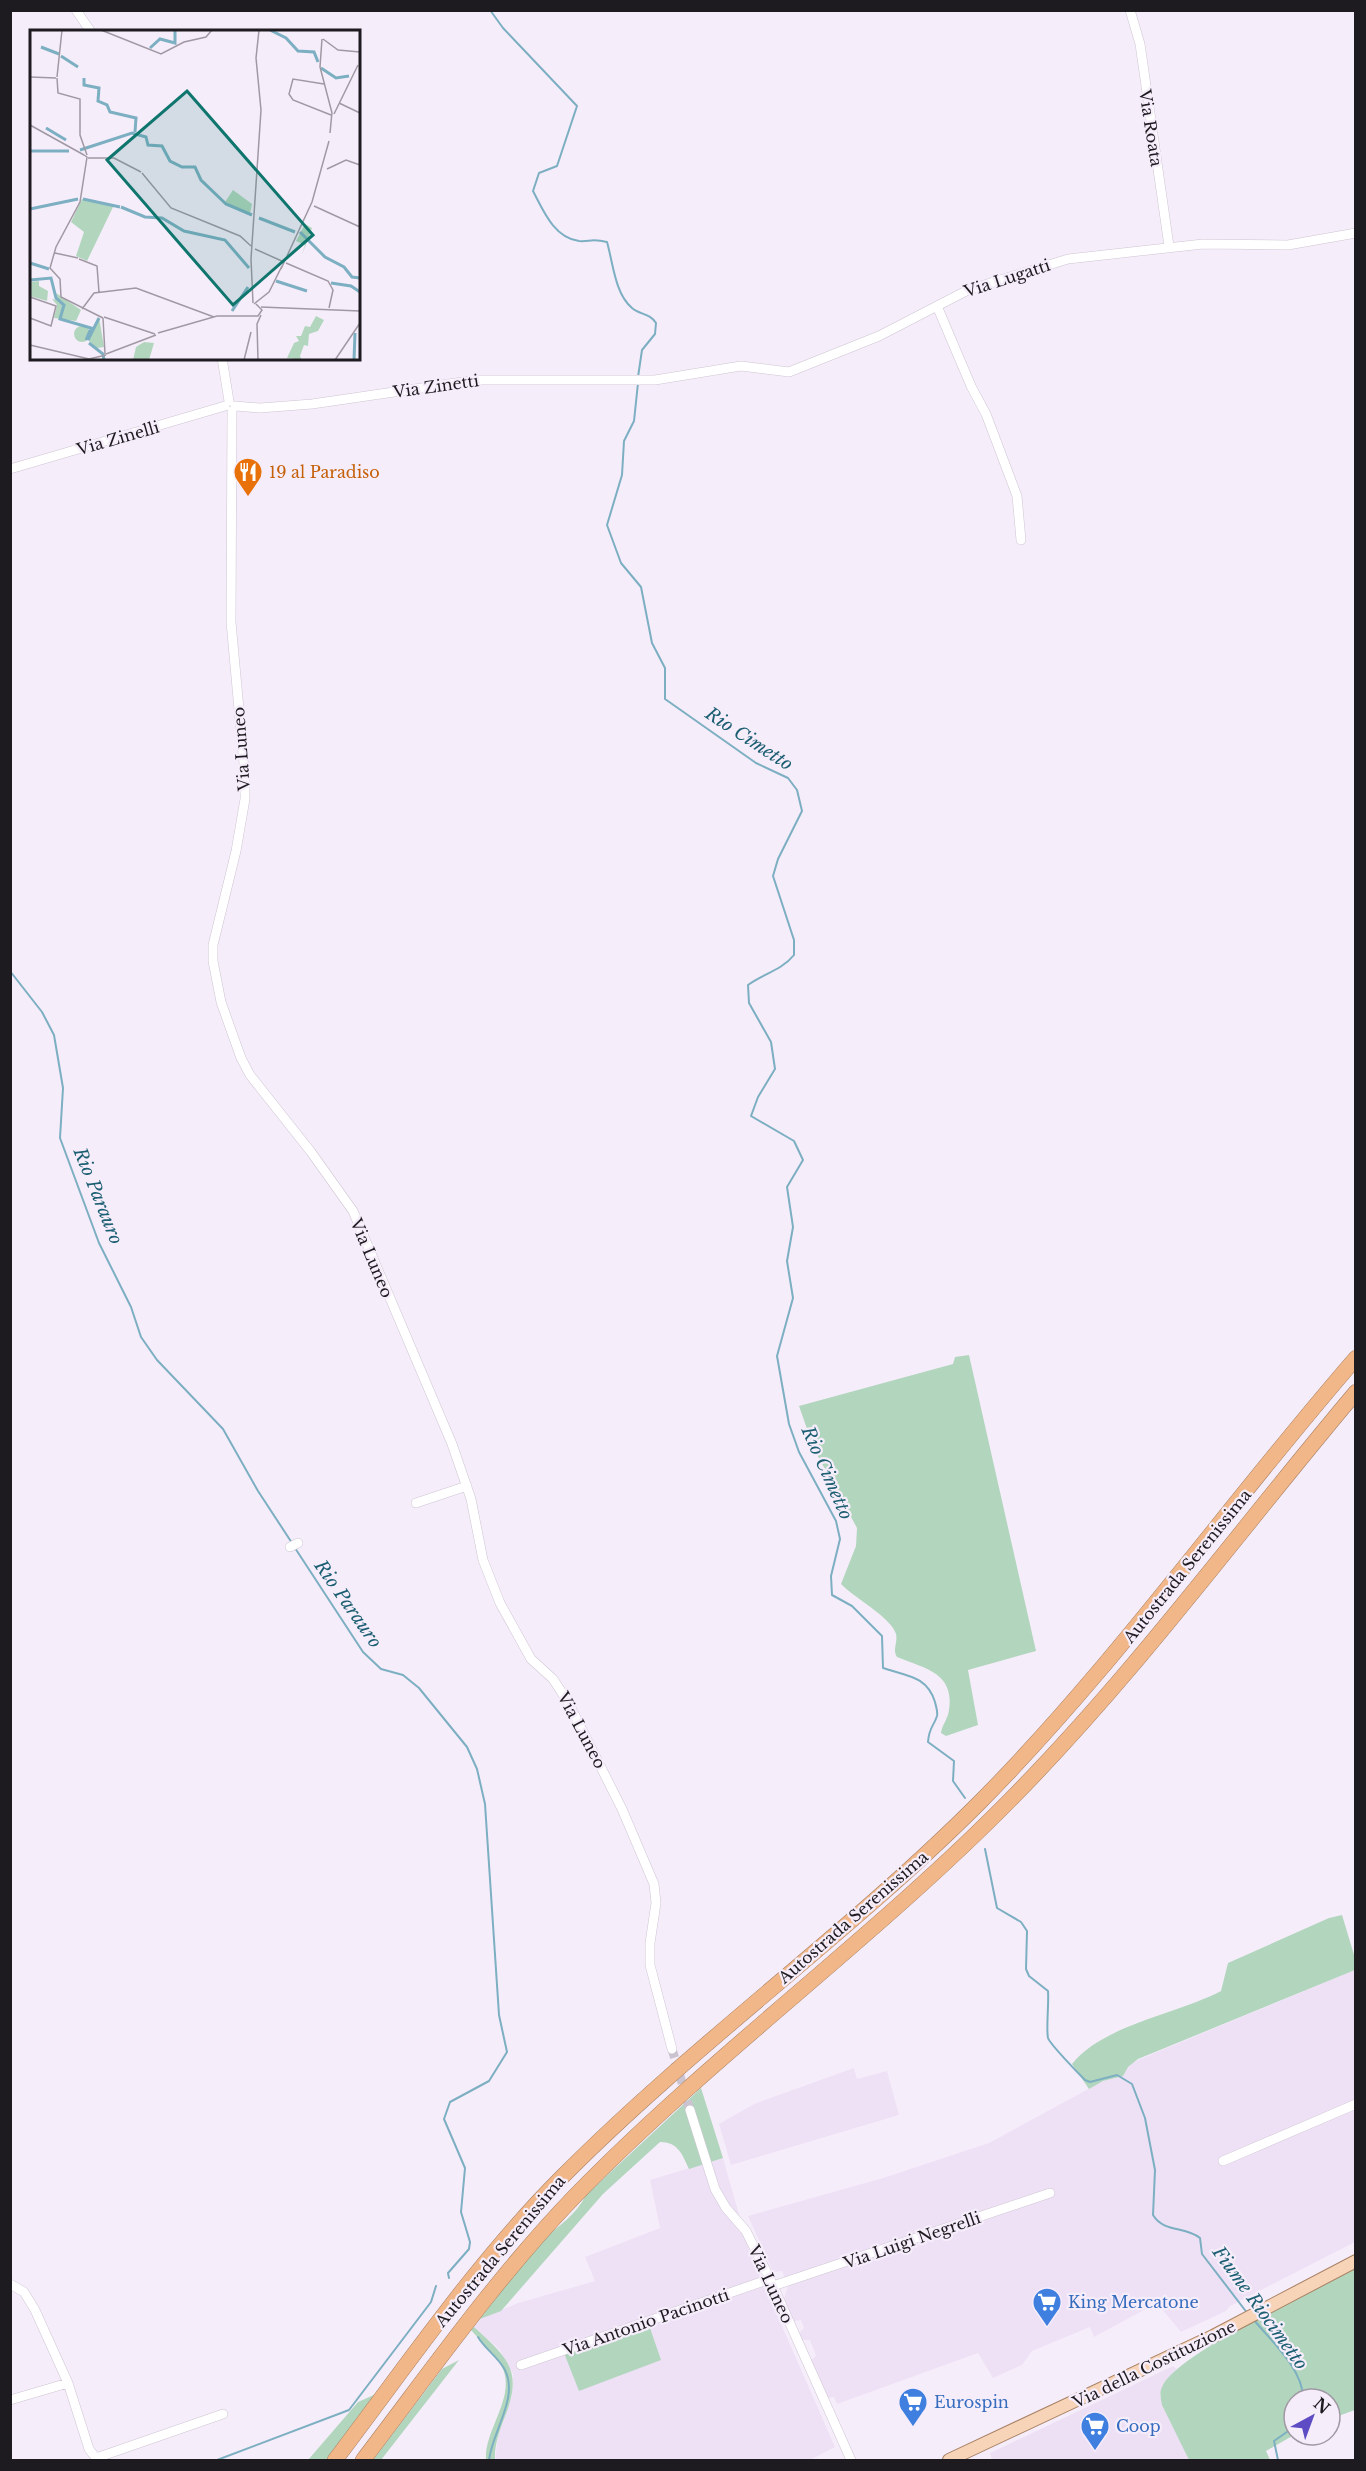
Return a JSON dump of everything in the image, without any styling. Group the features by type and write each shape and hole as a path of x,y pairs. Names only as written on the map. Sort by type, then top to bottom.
{"highway":[{"name":"Autostrada Serenissima","path":"335,2460 480,2271 559,2179 634,2107 905,1873 1048,1731 1164,1594 1356,1358"},
{"name":"Autostrada Serenissima","path":"363,2460 501,2280 574,2197 650,2123 948,1861 1076,1731 1154,1640 1356,1392"}],"main road":[{"name":"Via della Costituzione","path":"949,2460 1245,2320 1356,2261"}],"street":[{"path":"76,10 90,30"},
{"name":"Via Roata","path":"1130,10 1140,44 1169,246"},
{"name":"Via Lugatti","path":"639,380 741,366 775,372 795,370 879,336 968,290 1068,259 1169,246 1231,242 1288,245 1356,233"},
{"path":"937,306 971,386 986,414 1017,496 1021,540"},
{"name":"Via Luneo","path":"222,360 230,406 231,622 245,775 244,799 236,851 213,945 215,978 227,1022 249,1075 333,1182 363,1232 377,1270 437,1405 467,1486 483,1560 505,1613 531,1659 553,1679 568,1702 647,1864 656,1903 650,1943 650,1965 672,2049"},
{"name":"Via Zinetti","path":"230,406 260,408 312,404 476,380 639,380"},
{"name":"Via Zinelli","path":"10,470 230,406"},
{"path":"416,1503 467,1486"},
{"path":"1223,2161 1356,2104"},
{"name":"Via Luneo","path":"690,2110 715,2189 726,2208 746,2231 850,2460"},
{"name":"Via Luigi Negrelli","path":"771,2283 1050,2193"},
{"name":"Via Antonio Pacinotti","path":"521,2365 771,2283"},
{"path":"10,2284 24,2292 29,2300 68,2383 88,2449 96,2458 223,2414"},
{"path":"10,2400 68,2383"}],"shaded area":[{"path":"1355,1970 1355,2242 1230,2306 1226,2311 1181,2332 1157,2303 1094,2337 1090,2327 1032,2351 1022,2365 993,2378 978,2353 837,2404 834,2397 828,2398 811,2360 816,2356 810,2340 802,2340 799,2333 804,2328 801,2320 794,2321 784,2299 788,2286 782,2271 773,2272 748,2216 883,2178 989,2143 1103,2081 1123,2076 1127,2067 1138,2060"},
{"path":"854,2068 857,2079 887,2071 899,2115 731,2165 719,2124 754,2104"},
{"path":"723,2158 750,2253 835,2447 810,2460 495,2460 498,2436 512,2396 513,2374 499,2349 474,2327 480,2319 518,2303 595,2281 585,2257 660,2228 650,2180"},
{"path":"1173,2366 1177,2369 1162,2387 1160,2396 1189,2460 992,2460 990,2453"}],"green space":[{"path":"969,1355 1036,1651 968,1670 978,1725 946,1736 941,1733 948,1713 950,1697 942,1679 935,1673 897,1657 896,1634 893,1628 880,1614 841,1584 856,1546 857,1528 814,1449 799,1406 953,1364 955,1357"},
{"path":"1342,1915 1355,1958 1355,1970 1138,2059 1128,2067 1123,2076 1103,2081 1089,2089 1072,2064 1102,2039 1221,1991 1228,1963 1329,1918"},
{"path":"701,2088 723,2158 689,2169 675,2147 660,2142 603,2194 501,2311 480,2319 528,2258 573,2214 586,2195"},
{"path":"1355,2269 1355,2410 1342,2415 1342,2387 1282,2387 1282,2442 1266,2451 1270,2460 1189,2460 1162,2405 1160,2394 1162,2387 1173,2373 1193,2357 1281,2306"},
{"path":"649,2325 661,2360 579,2391 564,2353"},
{"path":"474,2327 504,2357 512,2377 513,2389 497,2440 495,2460 486,2460 487,2449 502,2403 506,2380 503,2369 493,2354 471,2330"},
{"path":"459,2360 381,2460 373,2460 442,2369"},
{"path":"376,2394 327,2460 308,2460 358,2402"}],"waterway":[{"name":"Rio Cimetto","path":"490,10 503,28 577,106 557,166 539,173 533,191 550,222 563,235 579,241 607,242 615,278 626,302 638,312 651,317 656,323 655,334 642,350 638,377"},
{"name":"Rio Cimetto","path":"638,383 634,421 624,441 622,475 607,525 621,563 641,587 652,643 665,668 665,699 756,763 788,778 797,790 802,811 778,859 773,876 794,940 794,955 784,964 748,985 749,1003 771,1042 775,1069 758,1097 751,1116 794,1141 803,1160 787,1187 793,1227 787,1261 793,1298 777,1356 789,1424 799,1452 836,1521 840,1539 831,1576 832,1595 852,1606 882,1636 883,1668 915,1678 931,1693 937,1714 929,1733 928,1742 954,1761 953,1781 965,1798"},
{"name":"Rio Parauro","path":"10,971 42,1012 54,1035 63,1088 60,1138 99,1243 131,1307 141,1337 157,1360 223,1429 258,1491 292,1543"},
{"name":"Rio Parauro","path":"295,1548 363,1652 381,1669 403,1675 419,1688 467,1747 477,1769 485,1804 499,2015 507,2052 489,2081 450,2102 444,2119 465,2168 461,2212 470,2242 469,2249 448,2273 449,2278"},
{"name":"Fiume Riocimetto","path":"985,1849 997,1908 1021,1922 1027,1931 1026,1969 1029,1976 1048,1991 1048,2038 1085,2080 1090,2082 1117,2075 1132,2084 1145,2118 1155,2170 1153,2215 1169,2227 1200,2238 1202,2254 1248,2314"},
{"path":"217,2460 349,2410 431,2302 436,2286"},
{"name":"Fiume Riocimetto","path":"1254,2320 1292,2367 1302,2387"},
{"name":"Rio Parauro","path":"478,2337 505,2370 509,2392 489,2460"},
{"name":"Fiume Riocimetto","path":"1278,2460 1274,2441 1282,2435"}],"tunnel":[{"path":"672,2049 690,2110"}],"place":[{"name":"19 al Paradiso","path":"248,498"},
{"name":"King Mercatone","path":"1047,2328"},
{"name":"Eurospin","path":"913,2428"},
{"name":"Coop","path":"1095,2452"}]}
